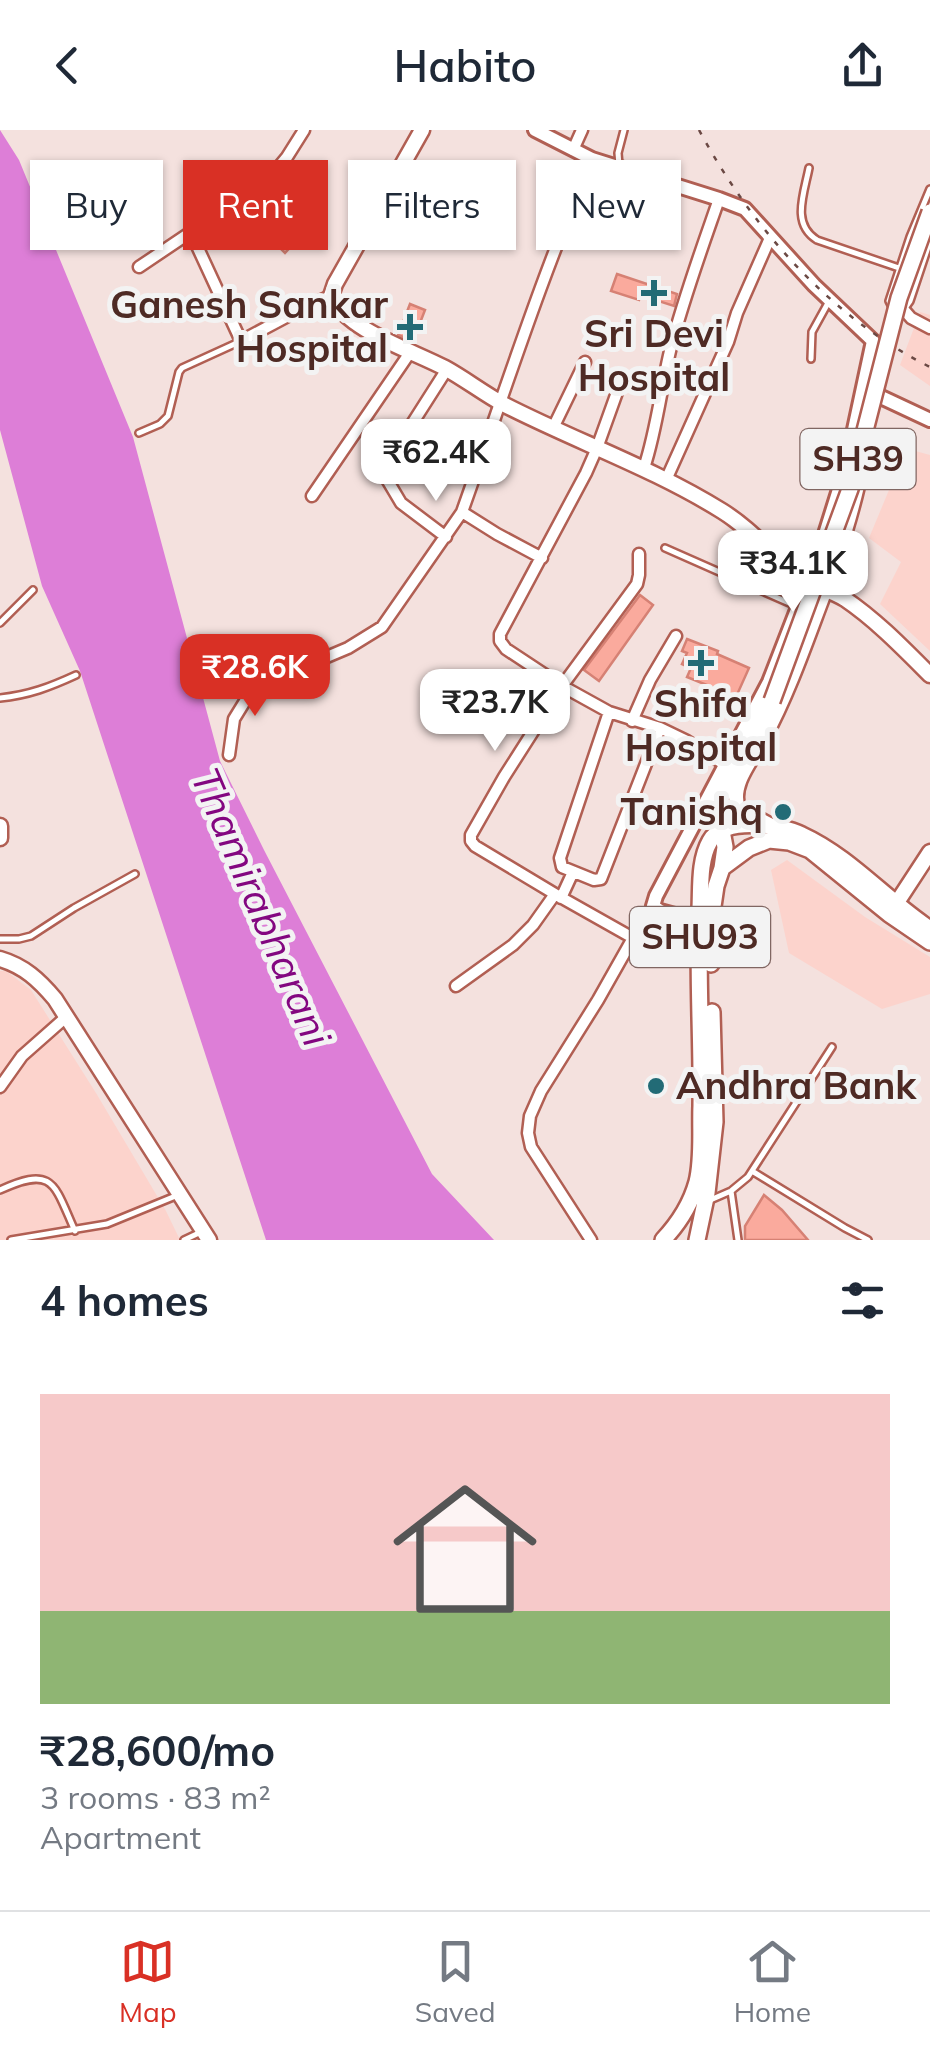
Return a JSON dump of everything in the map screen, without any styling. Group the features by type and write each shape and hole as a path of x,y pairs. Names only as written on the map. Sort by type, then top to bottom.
{"main road":[{"path":"422,130 344,268 331,296 336,305 356,324 446,369 500,402 644,468 722,511 808,583 826,588 875,622 930,675"},
{"name":"SH39","path":"722,830 720,800 772,701 850,489 898,298 930,212"},
{"path":"770,826 738,808 735,794 779,710 826,588 849,522 888,358"},
{"path":"722,868 722,830 753,824 786,829 824,847 930,929"},
{"path":"0,826 0,838"},
{"name":"SHU93","path":"663,1240 684,1213 698,1178 708,1122 700,922 702,872 711,838 722,830"},
{"name":"SHU93","path":"697,1240 705,1202 712,920 722,868 758,844 769,840 789,842 810,850 930,942"},
{"path":"896,904 930,852"},
{"path":"0,959 26,970 55,999 206,1235"}],"street":[{"path":"285,160 304,130"},
{"path":"535,130 592,160"},
{"path":"573,150 582,130"},
{"path":"591,1240 531,1147 530,1116 541,1091 653,906 769,682 808,583 846,467 873,341 830,301 749,212 681,187"},
{"path":"644,468 672,346 719,199"},
{"path":"139,266 183,238"},
{"path":"666,480 770,238"},
{"path":"199,250 242,341 331,296"},
{"path":"229,755 234,719 250,693 371,636 382,627 446,537 462,512 555,250"},
{"path":"900,312 930,328"},
{"path":"312,496 411,351"},
{"path":"553,428 585,362"},
{"path":"446,369 382,471 401,503 446,537"},
{"path":"620,384 597,448 504,625 500,641 562,686 608,712 660,728 724,764"},
{"path":"864,388 930,420"},
{"path":"462,512 542,558"},
{"path":"633,938 475,846 471,834 562,686 637,584 638,554"},
{"path":"632,720 676,636"},
{"path":"608,712 560,858 562,867 598,881 660,728"},
{"path":"456,986 533,925 573,872"},
{"path":"653,906 700,922"},
{"path":"0,1087 22,1056 65,1018"}],"lane":[{"path":"619,160 624,130"},
{"path":"809,168 801,220 810,236 898,268"},
{"path":"930,189 889,301 900,312 908,306 930,241"},
{"path":"811,359 812,332 830,301"},
{"path":"139,433 168,416 182,368 242,341"},
{"path":"665,548 798,607"},
{"path":"0,623 33,590"},
{"path":"0,698 24,696 76,675"},
{"path":"0,940 31,936 136,874"},
{"path":"705,1202 740,1185 832,1047"},
{"path":"752,1170 868,1240"},
{"path":"0,1190 20,1181 44,1179 58,1193 75,1231"},
{"path":"731,1192 738,1240"},
{"path":"11,1240 107,1224 181,1194"},
{"path":"184,1240 206,1235"}],"shaded area":[{"path":"920,312 930,315 930,386 900,365"},
{"path":"908,449 930,455 930,651 880,604 901,562 869,538"},
{"path":"787,860 865,917 930,957 930,994 882,1009 789,953 771,870"},
{"path":"0,971 6,971 31,990 96,1093 180,1240 0,1240"}],"water":[{"name":"Thamirabharani","path":"0,130 30,187 30,250 56,250 133,437 220,761 432,1174 494,1240 266,1240 80,671 42,586 0,430"}],"building":[{"path":"617,274 677,294 674,306 611,291"},
{"path":"410,304 425,310 413,341 398,335"},
{"path":"640,595 653,605 599,681 584,670"},
{"path":"687,639 749,668 736,697 687,677 691,668 682,664 687,653 682,651"},
{"path":"764,1195 808,1240 745,1240 745,1226"}],"railway":[{"path":"699,130 743,201 797,266 859,323 930,367"}],"place":[{"name":"Sri Devi Hospital","path":"654,293"},
{"name":"Ganesh Sankar Hospital","path":"410,327"},
{"name":"Shifa Hospital","path":"701,663"},
{"name":"Tanishq","path":"783,812"},
{"name":"Andhra Bank","path":"656,1086"}]}
